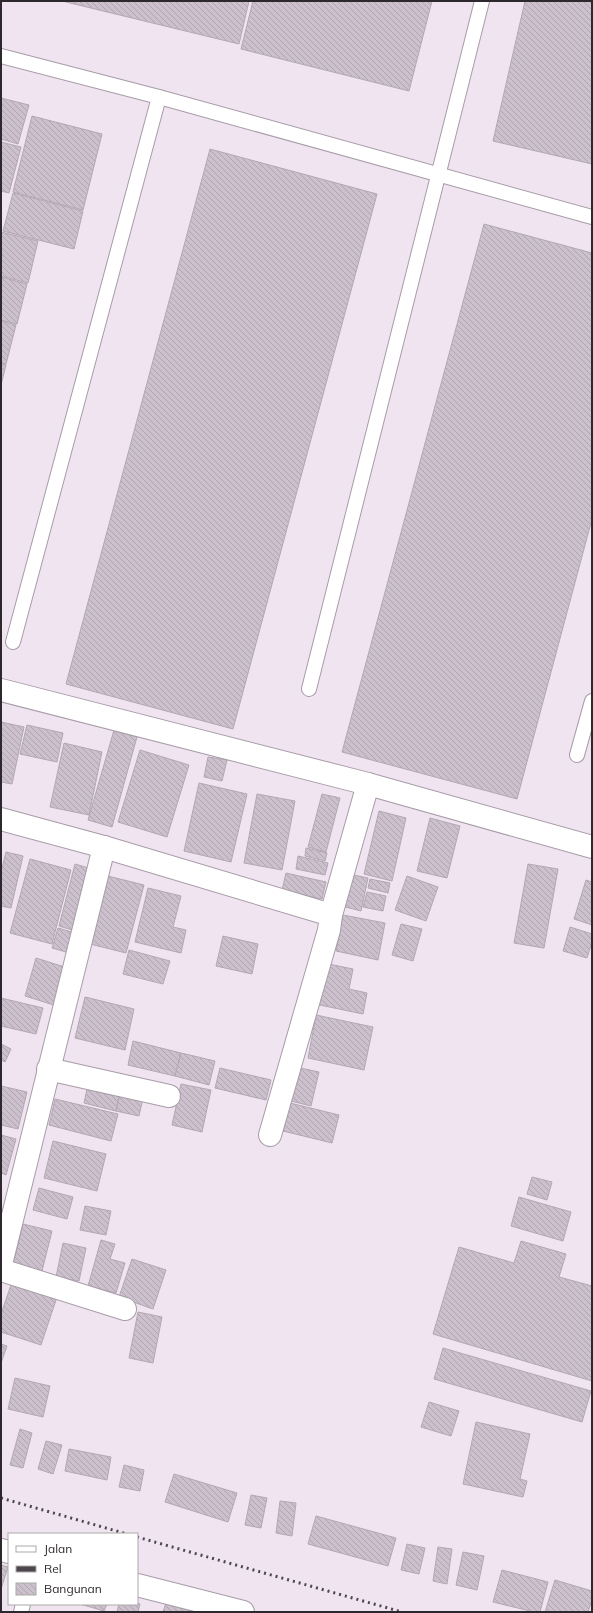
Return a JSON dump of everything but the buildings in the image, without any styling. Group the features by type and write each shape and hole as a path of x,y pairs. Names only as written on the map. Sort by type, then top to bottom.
{"street":[{"path":"1,690 368,784 592,846"},
{"path":"270,1135 329,930 331,914 368,784"},
{"path":"1,819 104,847 331,914"},
{"path":"1,1264 104,847"},
{"path":"48,1069 169,1096"},
{"path":"1,1270 125,1308"},
{"path":"138,1585 243,1612"}],"lane":[{"path":"309,689 482,1"},
{"path":"1,56 158,97 592,217"},
{"path":"13,642 158,97"},
{"path":"578,755 592,701"}],"railway":[{"path":"1,1498 124,1533"},
{"path":"138,1537 402,1612"}]}
